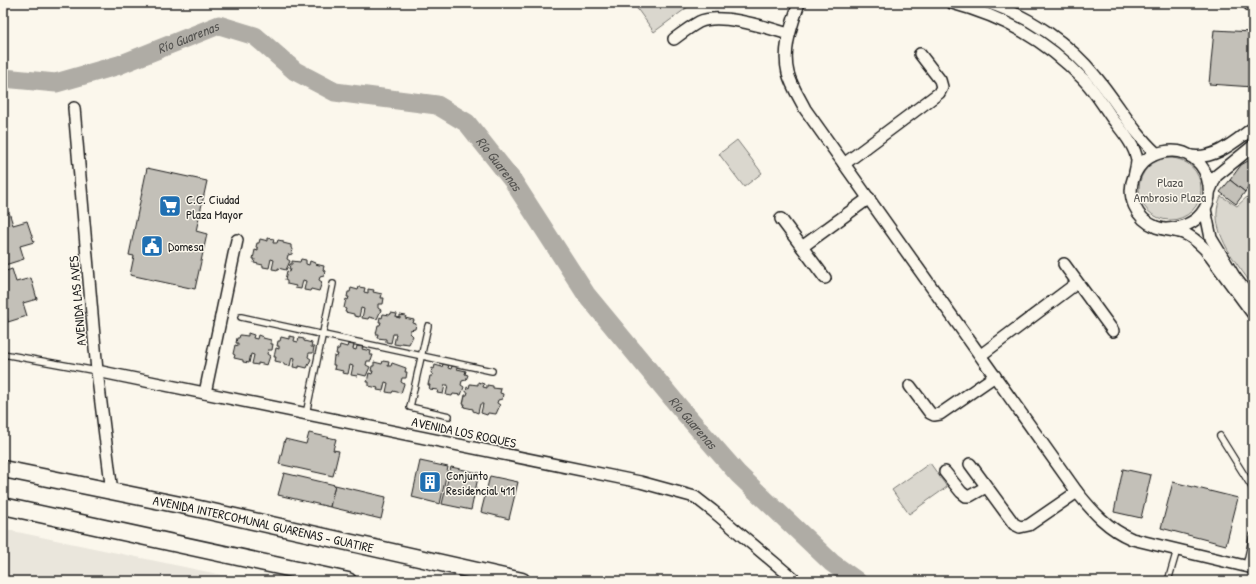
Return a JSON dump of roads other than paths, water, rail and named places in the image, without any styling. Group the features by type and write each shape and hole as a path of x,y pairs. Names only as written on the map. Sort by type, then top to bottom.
{"main road":[{"name":"AVENIDA INTERCOMUNAL GUARENAS - GUATIRE","path":"3,469 195,508 522,581"},
{"path":"3,506 348,581"}],"street":[{"path":"799,3 789,34 786,53 788,72 793,86 805,109 1077,492 1095,514 1119,534 1132,539 1249,567"},
{"path":"952,3 969,8 1018,28 1033,36 1083,79 1134,149 1137,160 1131,192 1137,212 1145,220 1156,226 1184,233 1196,241 1205,249 1253,314"},
{"path":"989,3 1042,29 1066,47 1096,76 1144,143 1156,153"},
{"path":"1248,3 1253,8"},
{"path":"674,39 700,22 710,19 720,19 751,24 789,34"},
{"path":"844,164 939,93 942,87 940,80 920,54"},
{"name":"AVENIDA LAS AVES","path":"74,108 97,371 112,492"},
{"path":"1135,172 1141,164 1156,153 1168,151 1179,152 1190,156 1205,157 1214,154 1233,143 1253,128"},
{"path":"1167,229 1179,228 1190,224 1198,218 1205,209 1216,176 1253,146"},
{"path":"1190,156 1199,163 1205,172 1209,181 1210,191"},
{"path":"802,247 868,198"},
{"path":"1205,209 1211,238 1234,276 1253,301"},
{"path":"781,219 825,278"},
{"path":"205,393 237,240"},
{"path":"1064,264 1113,331"},
{"path":"980,355 1077,283"},
{"name":"AVENIDA LOS ROQUES","path":"97,371 640,482 695,497 714,511 796,581"},
{"path":"910,386 930,413 934,415 940,414 995,376"},
{"path":"970,464 1014,524 1020,527 1029,525 1077,492"},
{"path":"945,472 966,496 970,496 986,487"}],"lane":[{"path":"306,414 333,284"},
{"path":"242,317 492,371"},
{"path":"428,326 410,407 449,416"},
{"path":"3,354 97,371"},
{"path":"1220,436 1253,489"},
{"path":"1249,567 1253,535"},
{"path":"1168,581 1176,550"}],"waterway":[{"name":"Río Guarenas","path":"3,78 56,83 119,65 219,25 255,36 295,71 335,92 437,105 467,123 513,181 586,294 681,409 738,474 832,563 857,581"},
{"name":"Río Guarenas","path":"832,563 869,581"}],"place":[{"name":"C.C. Ciudad Plaza Mayor","path":"170,206"},
{"name":"Domesa","path":"152,246"},
{"name":"Conjunto Residencial 411","path":"430,482"}],"park label":[{"name":"Plaza Ambrosio Plaza","path":"1170,190"}]}
